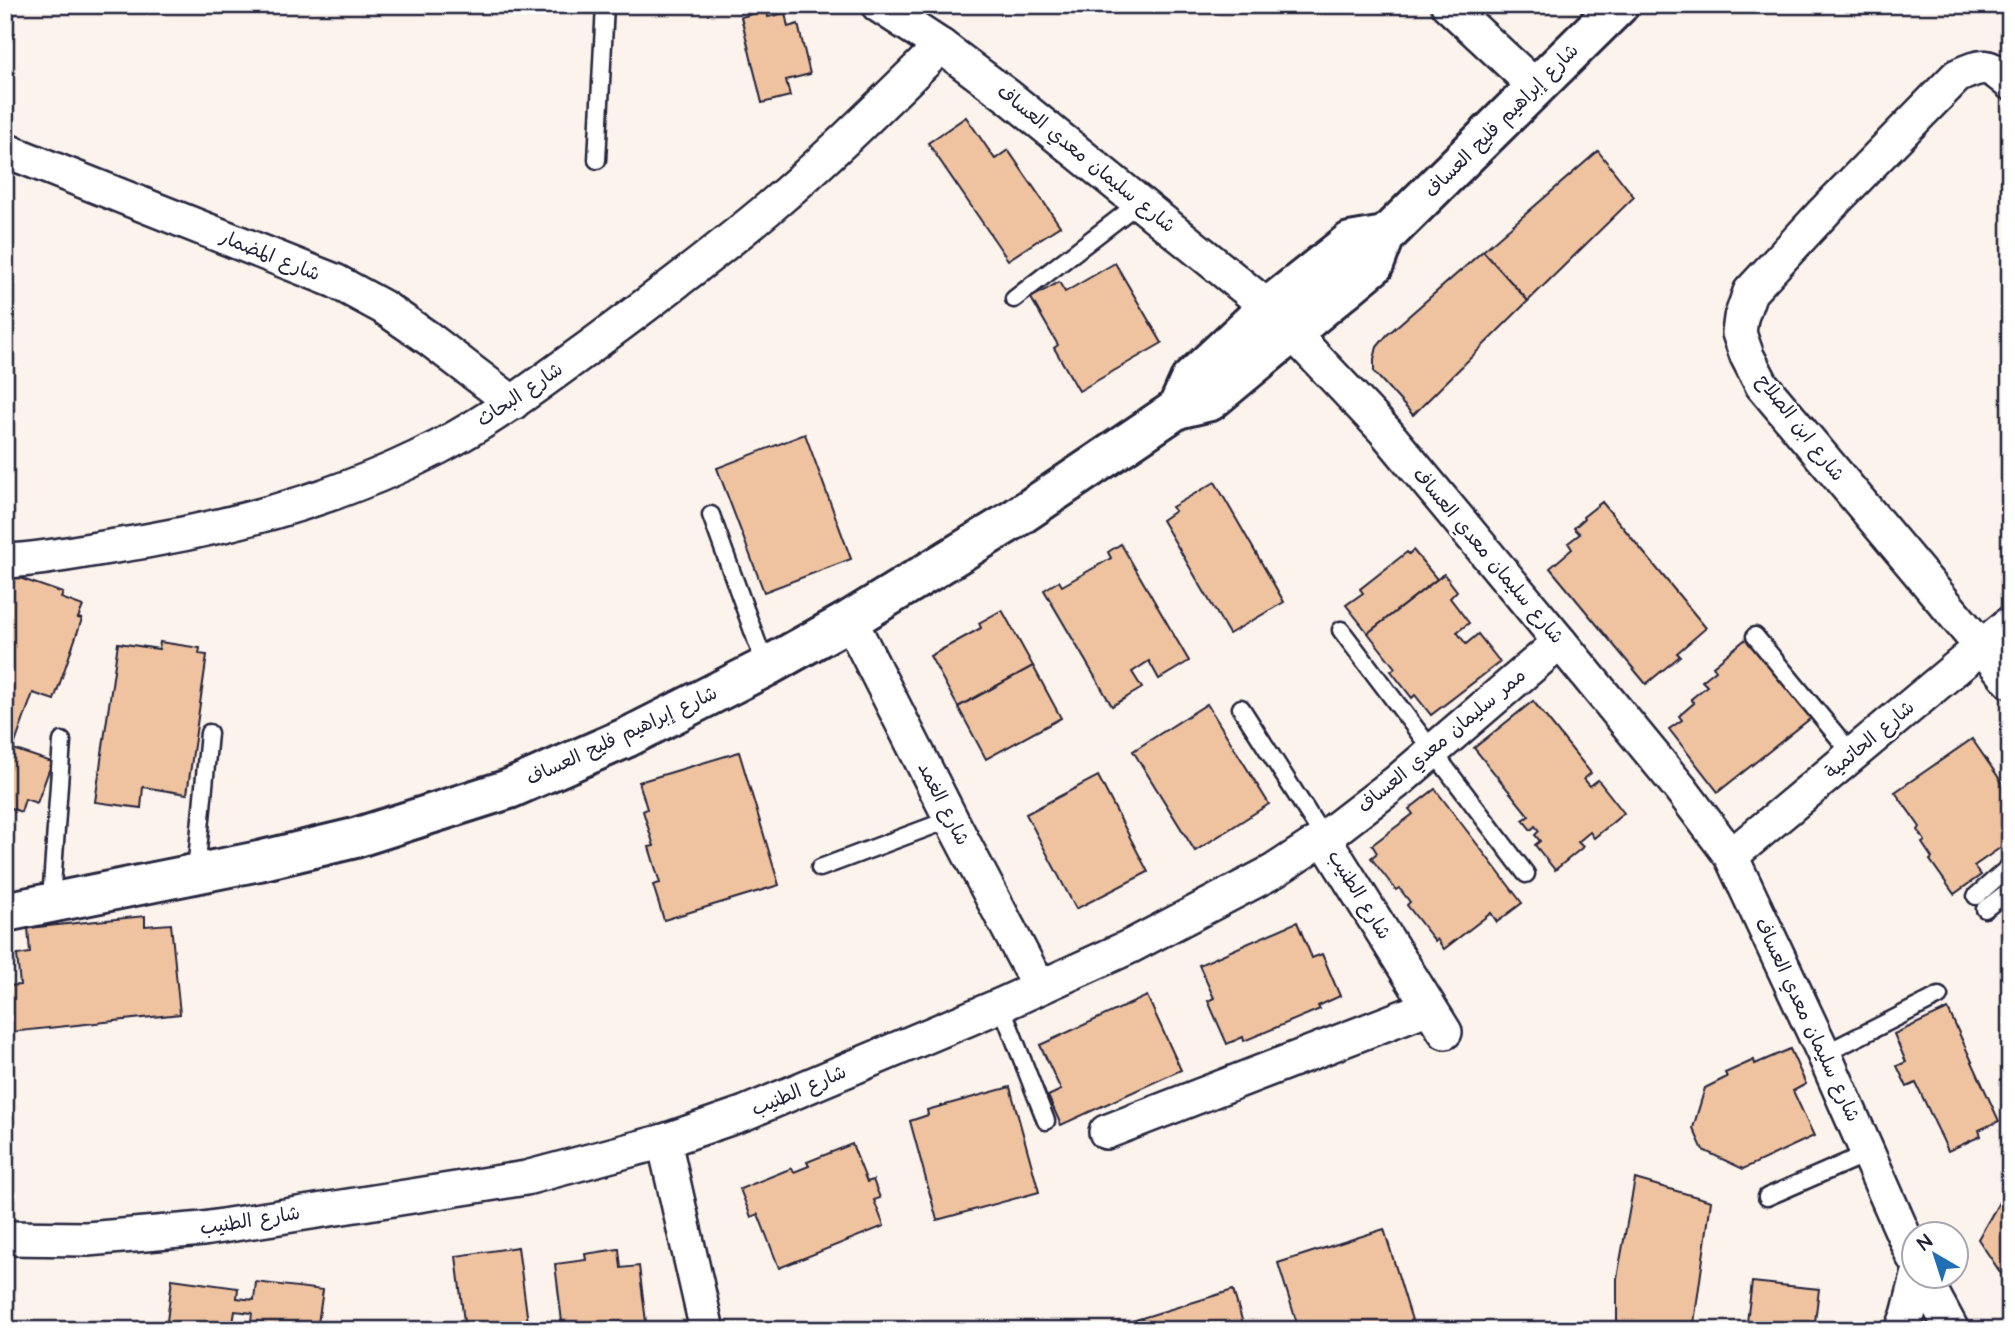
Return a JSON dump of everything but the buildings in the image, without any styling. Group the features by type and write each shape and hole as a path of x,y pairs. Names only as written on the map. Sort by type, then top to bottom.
{"street":[{"name":"شارع سليمان معدي العساف","path":"878,5 941,46 1140,202 1281,320 1385,430 1680,788 1731,856 1824,1054 1899,1224"},
{"path":"1448,5 1537,88"},
{"name":"شارع إبراهيم فليح العساف","path":"5,912 258,861 355,838 509,789 628,737 766,667 850,620 1013,520 1177,409 1190,380 1281,320 1350,242 1385,236 1619,5"},
{"name":"شارع البحاث","path":"5,561 153,541 260,516 358,485 439,446 513,403 669,289 770,207 941,46"},
{"name":"شارع ابن الصلاح","path":"2010,83 1995,70 1979,66 1957,76 1750,292 1739,333 1762,385 2010,681"},
{"name":"شارع المضمار","path":"5,150 334,281 383,307 513,403"},
{"name":"شارع الغمد","path":"850,620 1039,987"},
{"name":"شارع الحاتمية","path":"1731,856 2010,624"},
{"name":"ممر سليمان معدي العساف","path":"1324,838 1434,751 1560,642"},
{"name":"شارع الطنيب","path":"5,1238 87,1239 203,1229 526,1178 664,1141 745,1113 1001,1005 1131,946 1274,871 1324,838 1437,1019 1106,1132"},
{"path":"664,1141 707,1330"},
{"path":"1902,1330 1916,1290"},
{"path":"1928,1290 1952,1330"}],"lane":[{"path":"597,160 605,5"},
{"path":"1014,299 1140,202"},
{"path":"711,516 766,667"},
{"path":"1341,630 1526,874"},
{"path":"1755,636 1852,754"},
{"path":"1241,708 1324,838"},
{"path":"196,872 209,733"},
{"path":"51,901 62,741"},
{"path":"820,868 951,819"},
{"path":"2010,866 1980,902 2010,890"},
{"path":"1824,1054 1938,996"},
{"path":"1001,1005 1046,1121"},
{"path":"1767,1197 1868,1153"}]}
